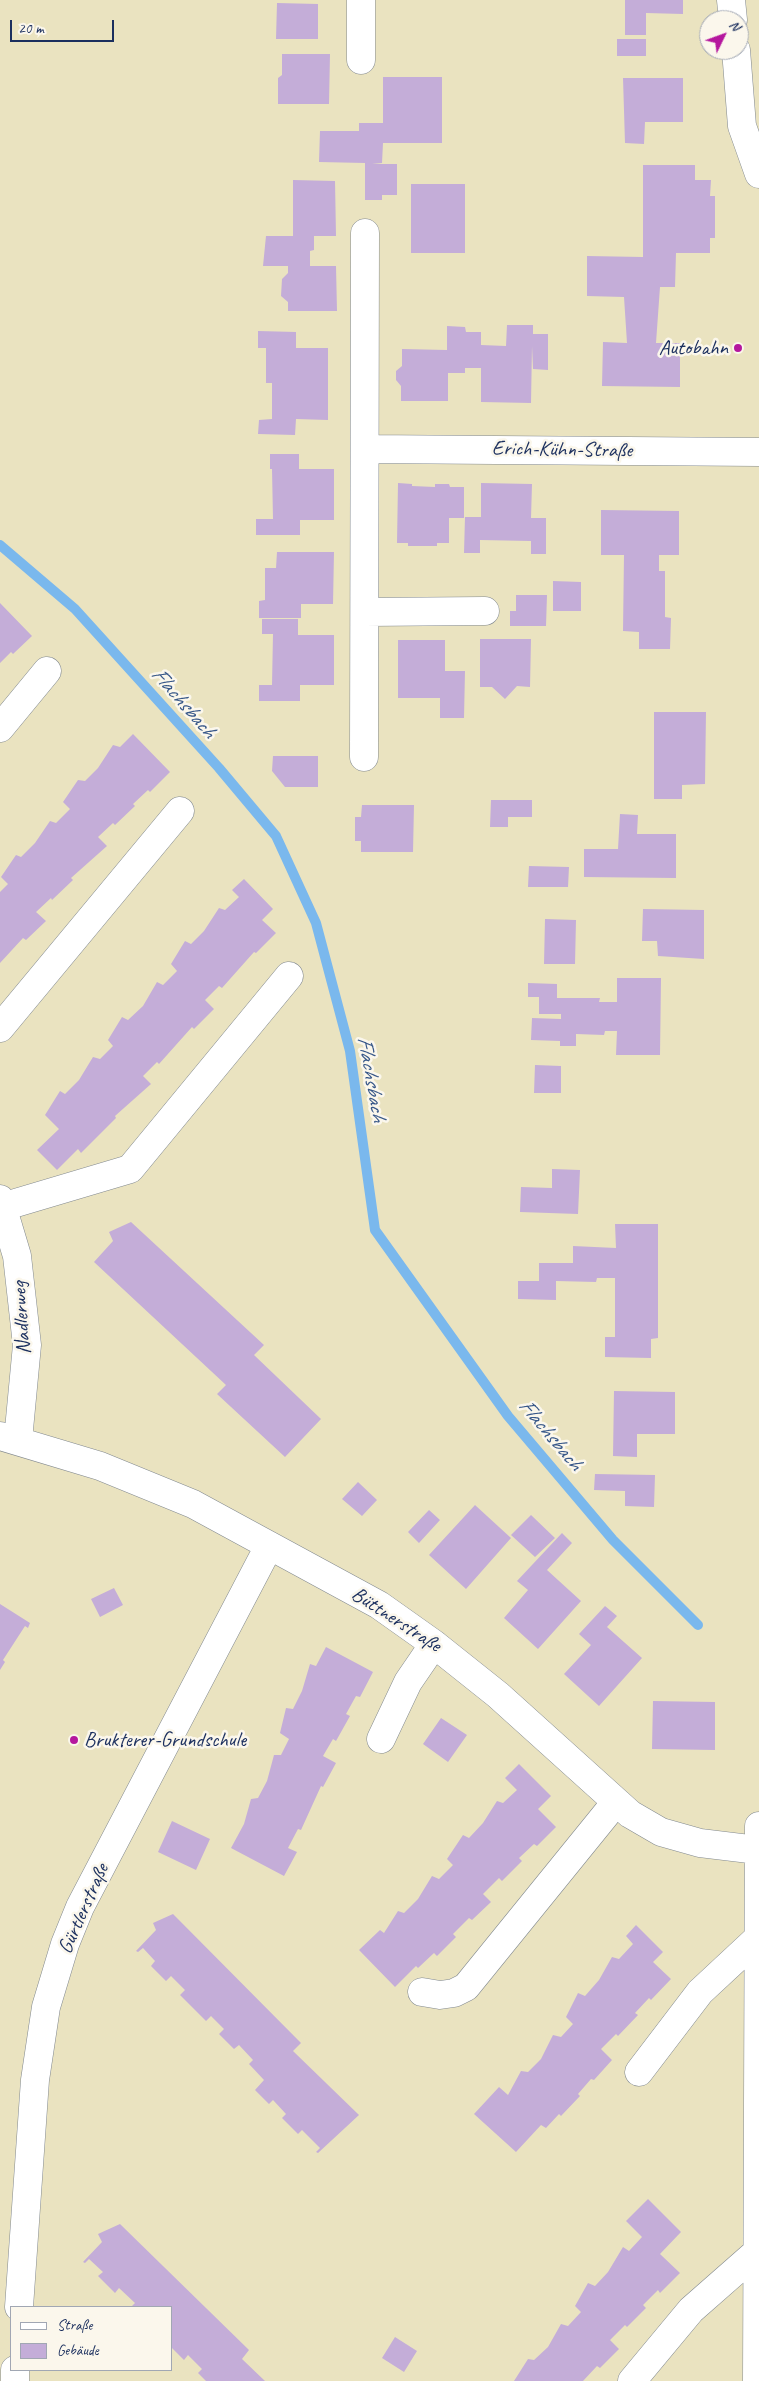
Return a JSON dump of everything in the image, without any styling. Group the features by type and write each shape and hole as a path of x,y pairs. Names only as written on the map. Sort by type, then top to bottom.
{"street":[{"path":"361,0 361,60"},
{"path":"737,60 742,126 759,174"},
{"path":"364,758 366,233"},
{"name":"Erich-Kühn-Straße","path":"365,449 759,452"},
{"path":"364,612 485,611"},
{"path":"0,728 47,671"},
{"path":"0,1028 180,811"},
{"path":"1,1203 130,1169 290,976"},
{"name":"Nadlerweg","path":"1,1203 17,1256 27,1345 9,1438"},
{"name":"Büttnerstraße","path":"9,1438 100,1466 193,1504 379,1605 434,1644 498,1695 630,1814 660,1832 700,1843 759,1838"},
{"name":"Gürtlerstraße","path":"19,2306 35,2080 46,2007 65,1944 80,1908 269,1546"},
{"path":"381,1739 408,1682 434,1644"},
{"path":"422,1992 440,1995 454,1994 466,1987 616,1802"},
{"path":"756,2381 759,1838"},
{"path":"639,2072 700,1992 758,1938"},
{"path":"632,2381 691,2310 757,2252"}],"building":[{"path":"625,0 683,0 683,14 646,13 646,35 625,35"},
{"path":"277,3 318,4 318,39 276,39"},
{"path":"617,39 646,39 646,56 617,56"},
{"path":"282,54 330,54 329,104 278,104 278,78 282,75"},
{"path":"383,77 442,77 442,143 383,143 382,163 372,164 397,164 397,195 382,195 382,200 365,200 365,163 319,162 320,131 359,131 359,123 383,123"},
{"path":"623,78 683,78 683,122 645,122 644,144 625,143"},
{"path":"643,165 695,165 695,180 711,180 710,196 715,196 715,238 710,238 710,253 676,253 675,287 660,287 656,343 680,343 680,387 602,386 603,342 627,343 624,297 587,296 587,256 643,257"},
{"path":"293,180 335,181 336,236 314,236 314,250 310,251 310,266 336,266 337,311 288,311 288,302 281,296 282,279 288,273 288,266 263,266 266,236 293,236"},
{"path":"411,184 465,184 465,253 411,253"},
{"path":"507,325 533,325 533,334 548,334 548,370 533,369 532,346 531,403 481,402 481,368 465,368 465,373 448,373 448,401 401,401 401,386 396,380 396,371 402,366 402,349 447,350 447,326 465,327 466,332 481,332 481,345 506,346"},
{"path":"258,331 296,332 296,348 328,348 328,420 296,419 295,435 258,434 259,420 272,419 272,383 266,383 266,348 258,348"},
{"path":"270,454 299,454 299,469 334,469 334,520 300,520 300,535 256,535 256,519 273,519"},
{"path":"398,483 412,484 412,486 435,487 435,484 449,484 450,487 464,487 464,518 449,518 449,543 437,543 437,546 408,546 408,543 397,543"},
{"path":"481,483 532,484 531,518 546,518 546,554 531,554 531,541 480,540 480,553 464,553 465,517 481,517"},
{"path":"601,510 679,511 679,555 659,555 659,571 665,571 665,617 671,618 670,649 639,649 639,632 623,631 624,555 601,555"},
{"path":"277,552 334,552 333,604 301,604 301,618 259,618 259,601 265,600 265,568 276,568"},
{"path":"553,581 581,582 581,611 553,611"},
{"path":"516,595 547,595 546,626 510,626 510,611 516,611"},
{"path":"0,603 32,636 13,654 11,652 0,663"},
{"path":"262,619 298,619 298,635 334,635 334,685 300,685 300,701 259,701 259,685 272,685 273,634 262,634"},
{"path":"480,639 531,639 530,687 517,686 505,699 492,687 480,687"},
{"path":"398,640 445,640 445,671 465,671 464,718 440,718 440,698 398,698"},
{"path":"654,712 706,712 705,784 682,785 682,799 654,799"},
{"path":"133,734 170,772 150,792 148,790 133,804 135,806 115,825 113,823 98,837 107,846 71,878 73,880 52,900 51,898 36,912 46,921 26,940 23,938 0,963 0,892 8,884 1,877 16,855 21,857 35,843 50,821 56,823 70,809 63,802 78,780 85,781 98,768 113,745 120,747"},
{"path":"273,756 318,756 318,787 285,787 272,771"},
{"path":"491,800 532,800 532,817 508,817 508,827 490,827"},
{"path":"362,805 414,805 413,852 361,852 361,841 355,841 355,817 361,817"},
{"path":"620,814 638,815 637,834 676,834 676,878 584,877 584,849 618,849"},
{"path":"529,866 569,867 568,887 528,887"},
{"path":"244,879 273,909 262,920 276,933 256,953 254,952 222,988 219,986 205,1000 214,1009 194,1029 192,1027 159,1064 157,1062 143,1076 151,1084 115,1116 116,1118 81,1153 78,1149 57,1170 37,1150 59,1129 45,1115 60,1091 65,1094 79,1080 93,1057 100,1059 113,1046 108,1040 122,1017 128,1020 143,1006 157,982 163,985 177,971 171,964 185,941 191,944 204,931 219,908 225,910 239,897 232,890"},
{"path":"643,909 704,910 704,959 658,956 657,941 642,941"},
{"path":"545,919 576,920 575,964 544,964"},
{"path":"617,978 661,978 660,1055 616,1055 617,1031 605,1031 604,1035 576,1034 576,1046 560,1046 560,1041 531,1040 532,1018 561,1019 561,1014 539,1014 539,997 528,997 528,983 557,984 557,998 600,998 599,1002 617,1002"},
{"path":"535,1065 561,1066 561,1093 534,1093"},
{"path":"552,1169 580,1170 578,1214 520,1212 521,1187 552,1188"},
{"path":"131,1222 264,1345 254,1355 321,1419 285,1457 217,1394 226,1385 94,1262 113,1241 109,1232"},
{"path":"615,1224 658,1224 658,1338 651,1339 651,1358 605,1357 605,1337 615,1337 615,1278 597,1278 596,1282 556,1281 556,1300 518,1299 518,1281 539,1281 539,1263 573,1263 573,1246 616,1248"},
{"path":"614,1391 675,1392 675,1434 637,1434 637,1457 613,1456"},
{"path":"595,1474 655,1475 654,1507 625,1506 625,1491 594,1490"},
{"path":"358,1482 377,1500 362,1516 342,1499"},
{"path":"475,1505 511,1538 466,1589 429,1555"},
{"path":"429,1510 440,1520 419,1543 408,1532"},
{"path":"531,1515 555,1538 535,1557 511,1535"},
{"path":"562,1533 572,1543 547,1570 581,1601 538,1649 504,1618 528,1590 517,1581"},
{"path":"114,1588 123,1605 100,1617 91,1599"},
{"path":"0,1604 30,1623 28,1628 25,1626 3,1660 5,1662 0,1670"},
{"path":"605,1606 617,1616 607,1627 642,1658 599,1706 564,1674 591,1645 579,1634"},
{"path":"326,1647 373,1672 360,1697 356,1696 346,1714 350,1716 336,1741 333,1739 323,1756 336,1763 323,1787 321,1786 301,1830 298,1829 288,1848 297,1852 284,1876 231,1848 244,1824 251,1799 258,1798 267,1781 274,1755 281,1755 289,1739 280,1733 286,1708 293,1709 302,1691 310,1664 316,1666"},
{"path":"653,1701 715,1702 715,1750 652,1749"},
{"path":"441,1718 467,1735 448,1762 423,1744"},
{"path":"519,1764 551,1796 538,1809 556,1827 537,1846 534,1844 519,1858 522,1861 502,1881 499,1878 483,1894 491,1902 472,1920 469,1918 453,1934 456,1937 437,1956 434,1953 418,1968 416,1966 395,1987 359,1950 380,1930 384,1933 398,1911 404,1913 418,1899 432,1876 439,1879 453,1865 447,1859 463,1835 469,1838 483,1823 497,1801 503,1803 517,1790 505,1778"},
{"path":"172,1821 210,1839 196,1870 158,1852"},
{"path":"173,1914 301,2043 293,2051 359,2115 318,2153 316,2152 320,2148 302,2130 298,2134 282,2118 286,2114 273,2100 269,2104 255,2090 264,2080 249,2064 253,2060 239,2045 234,2049 219,2034 224,2029 211,2016 206,2021 180,1995 185,1990 171,1976 166,1981 151,1966 155,1961 143,1948 138,1952 136,1951 156,1930 153,1923"},
{"path":"636,1925 663,1952 653,1962 671,1979 651,2000 649,1998 635,2013 638,2015 618,2036 616,2034 601,2049 612,2060 594,2080 591,2079 578,2094 580,2096 561,2116 559,2114 546,2128 541,2125 516,2152 474,2114 499,2087 508,2095 521,2071 528,2072 541,2059 553,2035 561,2037 573,2024 566,2017 578,1993 585,1996 599,1980 612,1957 619,1959 633,1944 626,1936"},
{"path":"648,2199 681,2232 660,2254 680,2273 660,2293 658,2290 643,2305 646,2308 627,2327 625,2325 610,2340 619,2349 600,2368 597,2366 583,2381 514,2381 528,2359 534,2360 548,2347 561,2324 568,2326 581,2312 575,2306 588,2283 595,2286 608,2272 623,2247 629,2251 642,2237 626,2221"},
{"path":"120,2224 249,2350 242,2359 265,2381 206,2381 198,2373 202,2369 188,2355 184,2360 172,2348 172,2306 132,2306 135,2303 119,2288 115,2293 98,2276 103,2272 89,2259 85,2263 83,2262 102,2242 98,2234"},
{"path":"395,2337 417,2351 404,2372 382,2358"}],"waterway":[{"name":"Flachsbach","path":"0,545 75,609 219,768 276,836 316,923 350,1051 375,1230 508,1416 613,1540 698,1625"}],"place":[{"name":"Autobahn","path":"738,348"},
{"name":"Brukterer-Grundschule","path":"74,1740"}]}
